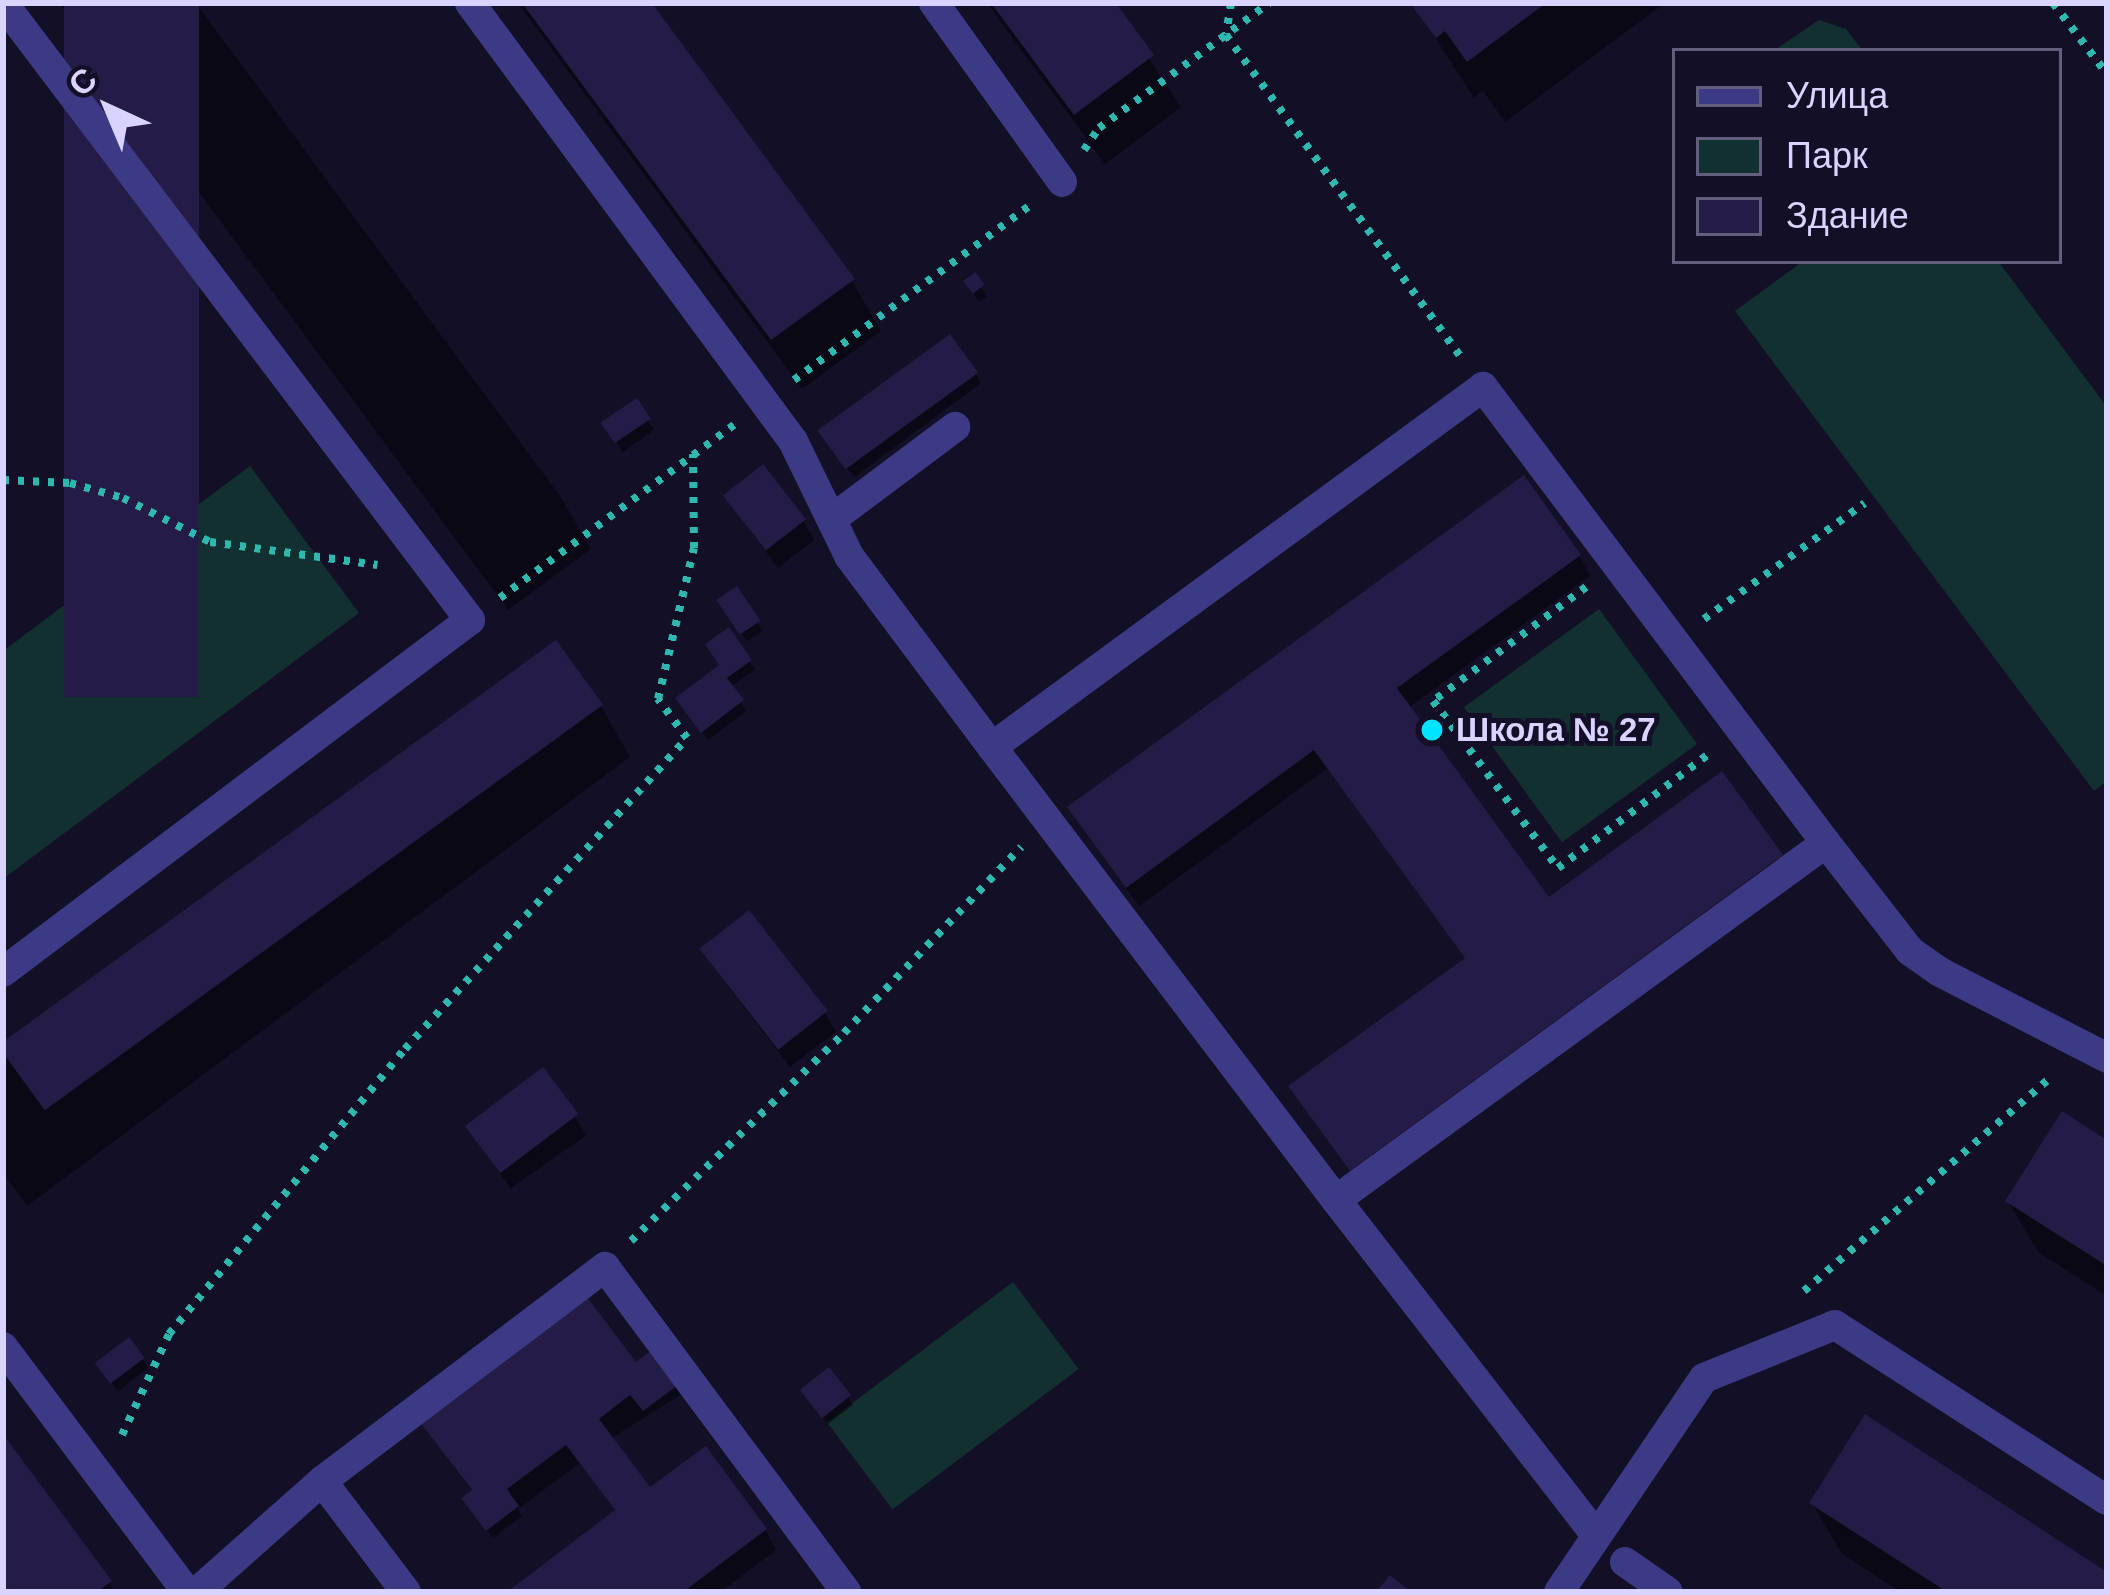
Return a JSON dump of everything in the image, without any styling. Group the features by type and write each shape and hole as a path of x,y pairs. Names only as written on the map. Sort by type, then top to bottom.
{"lane":[{"path":"3,3 470,620 3,972"},
{"path":"470,3 794,441 849,556 1336,1200 1598,1536"},
{"path":"934,3 1062,182"},
{"path":"992,747 1483,387 1910,951 1940,972 2097,1052"},
{"path":"832,519 955,427"},
{"path":"1336,1200 1826,843"},
{"path":"197,1592 322,1481 605,1267 846,1592"},
{"path":"1561,1591 1704,1378 1835,1325 2107,1500"},
{"path":"3,1347 187,1592"},
{"path":"322,1481 406,1592"},
{"path":"1625,1562 1668,1592"}],"path":[{"path":"1231,3 1226,35 1483,387"},
{"path":"470,620 1062,182 1099,128 1269,3"},
{"path":"2053,3 2107,74"},
{"path":"101,1478 169,1334 405,1049 687,738 658,699 694,548 693,454"},
{"path":"3,480 70,483 123,498 210,542 434,572"},
{"path":"1674,641 1865,502"},
{"path":"1616,564 1433,701 1558,868 1741,730"},
{"path":"605,1267 844,1033 1047,820"},
{"path":"1791,1303 2097,1052"}],"green space":[{"path":"1819,20 1846,29 1861,48 1777,48"},
{"path":"1799,264 2000,264 2107,407 2107,781 2094,791 1735,311"},
{"path":"250,466 359,613 3,879 3,651"},
{"path":"1599,609 1697,744 1562,842 1464,707"},
{"path":"1013,1282 1079,1369 893,1509 827,1422"}],"building":[{"path":"64,3 199,3 199,697 64,697"},
{"path":"522,3 652,3 855,279 771,340"},
{"path":"991,3 1116,3 1154,55 1074,115"},
{"path":"1410,3 1546,3 1467,62 1445,31 1436,38"},
{"path":"975,272 985,285 973,294 963,281"},
{"path":"950,334 978,373 846,469 817,430"},
{"path":"637,398 651,419 615,443 601,423"},
{"path":"763,464 806,519 766,551 723,495"},
{"path":"1524,475 1581,555 1397,688 1549,897 1722,771 1783,855 1350,1171 1288,1086 1465,958 1314,750 1126,888 1067,807"},
{"path":"737,586 760,621 740,635 716,600"},
{"path":"729,627 752,660 727,678 744,700 701,733 675,698 719,665 705,644"},
{"path":"556,640 603,705 45,1110 3,1053 3,1042"},
{"path":"749,910 828,1011 778,1050 699,949"},
{"path":"543,1067 579,1114 500,1173 465,1126"},
{"path":"2062,1111 2107,1140 2107,1266 2005,1201"},
{"path":"587,1297 636,1362 652,1350 678,1385 643,1411 630,1395 599,1419 650,1487 706,1446 767,1529 683,1592 507,1592 615,1510 566,1445 507,1489 519,1506 486,1531 461,1498 472,1490 420,1422"},
{"path":"129,1337 145,1358 110,1384 95,1363"},
{"path":"829,1367 851,1395 822,1418 800,1390"},
{"path":"1865,1414 2107,1572 2107,1592 1947,1592 1809,1503"},
{"path":"3,1434 112,1581 97,1592 3,1592"},
{"path":"1390,1575 1411,1592 1376,1592"}],"place":[{"name":"Школа № 27","path":"1432,730"}]}
